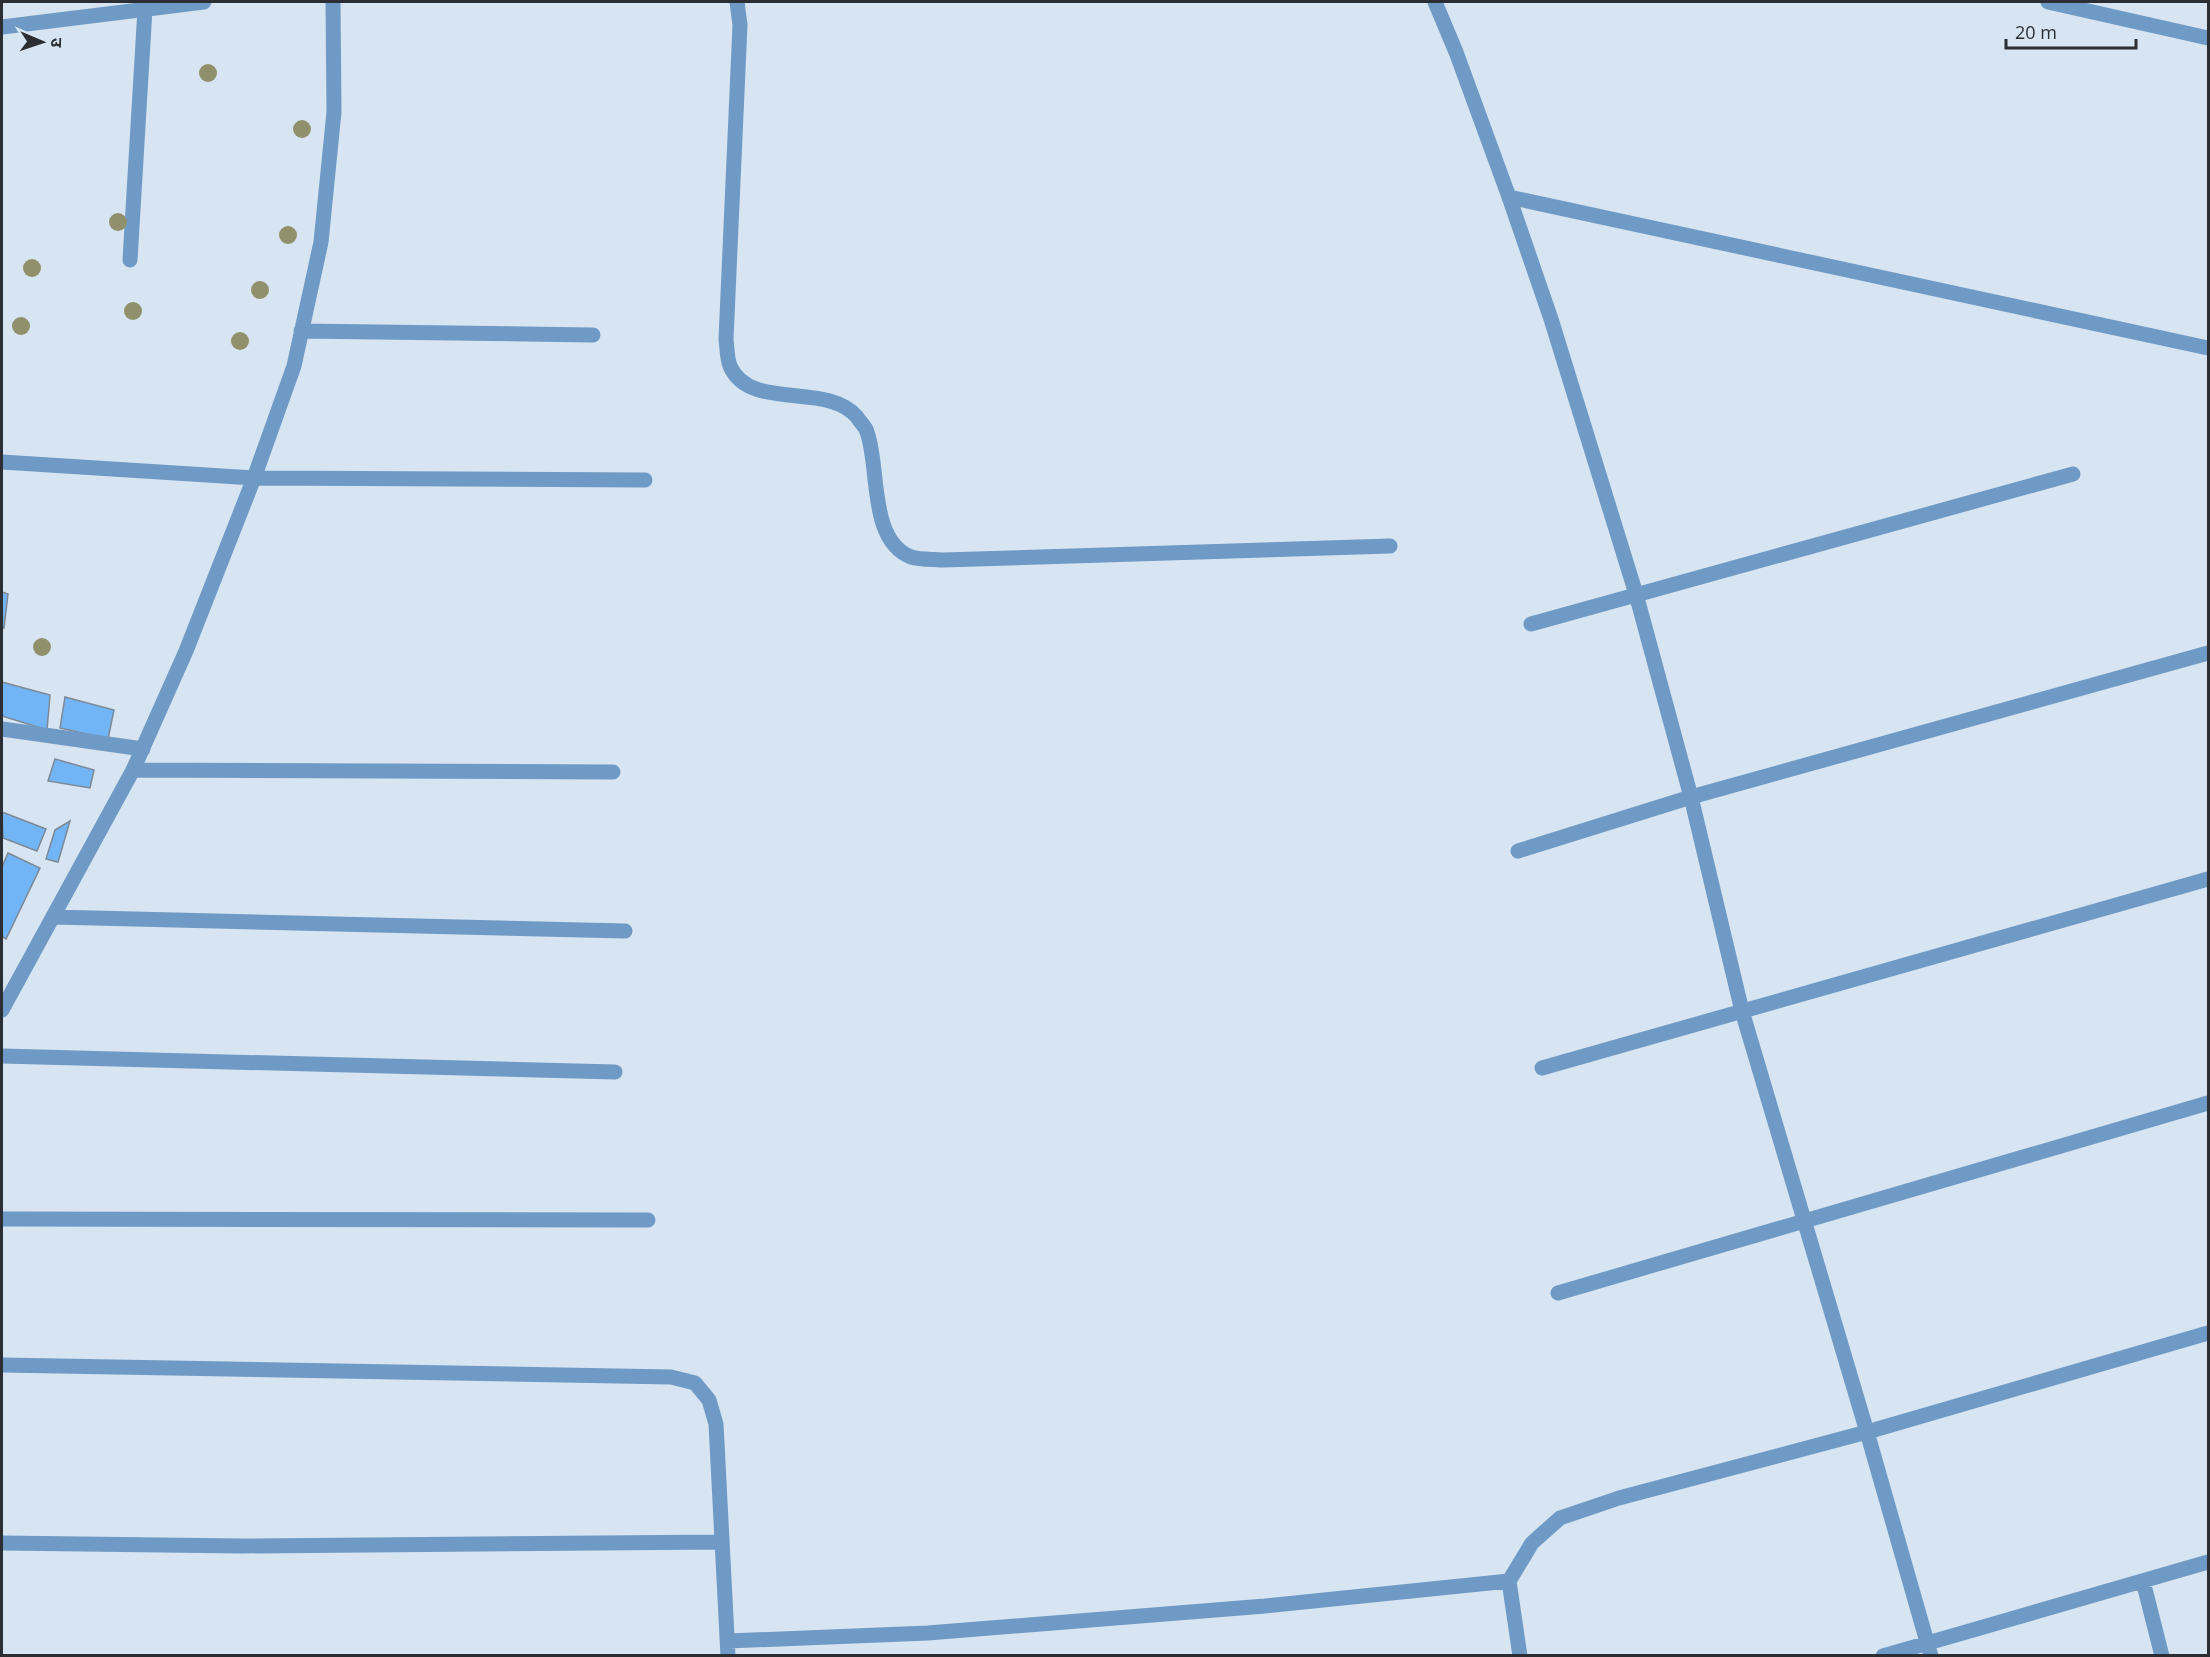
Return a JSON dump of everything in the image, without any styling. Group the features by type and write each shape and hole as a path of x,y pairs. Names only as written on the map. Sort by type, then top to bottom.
{"street":[{"path":"2,27 204,2"},
{"path":"2,1010 143,748 186,651 254,478 294,366 322,230 334,112 333,2"},
{"path":"737,2 740,25 726,339 730,366 745,384 775,394 824,398 850,409 867,430 880,516 892,543 911,557 944,560 1390,546"},
{"path":"1435,2 1456,52 1551,319 1636,594 1691,797 1742,1011 1929,1650"},
{"path":"2049,2 2208,38"},
{"path":"130,260 145,9"},
{"path":"1509,197 2208,348"},
{"path":"301,331 593,336"},
{"path":"2,462 254,478 645,480"},
{"path":"1531,624 2073,474"},
{"path":"1518,851 1691,797 2208,653"},
{"path":"2,729 143,748"},
{"path":"133,770 613,772"},
{"path":"1542,1068 2208,879"},
{"path":"53,917 625,932"},
{"path":"2,1056 615,1072"},
{"path":"1558,1293 2208,1103"},
{"path":"2,1219 648,1220"},
{"path":"1520,1656 1509,1581 1532,1543 1560,1518 1619,1498 1867,1432 2208,1333"},
{"path":"2,1365 671,1377 695,1383 709,1400 716,1424 728,1648 1265,1606 1509,1581"},
{"path":"2,1543 253,1546 722,1542"},
{"path":"1883,1656 1929,1650 2208,1562"},
{"path":"2143,1581 2162,1656"}],"building":[{"path":"2,592 8,594 4,628 2,627"},
{"path":"2,682 50,695 47,730 2,716"},
{"path":"65,697 114,710 108,739 60,728"},
{"path":"55,759 94,770 90,788 48,781"},
{"path":"2,812 46,829 37,851 3,838"},
{"path":"70,821 58,862 46,859 55,830"},
{"path":"8,853 40,868 6,939 2,936 2,867"}]}
